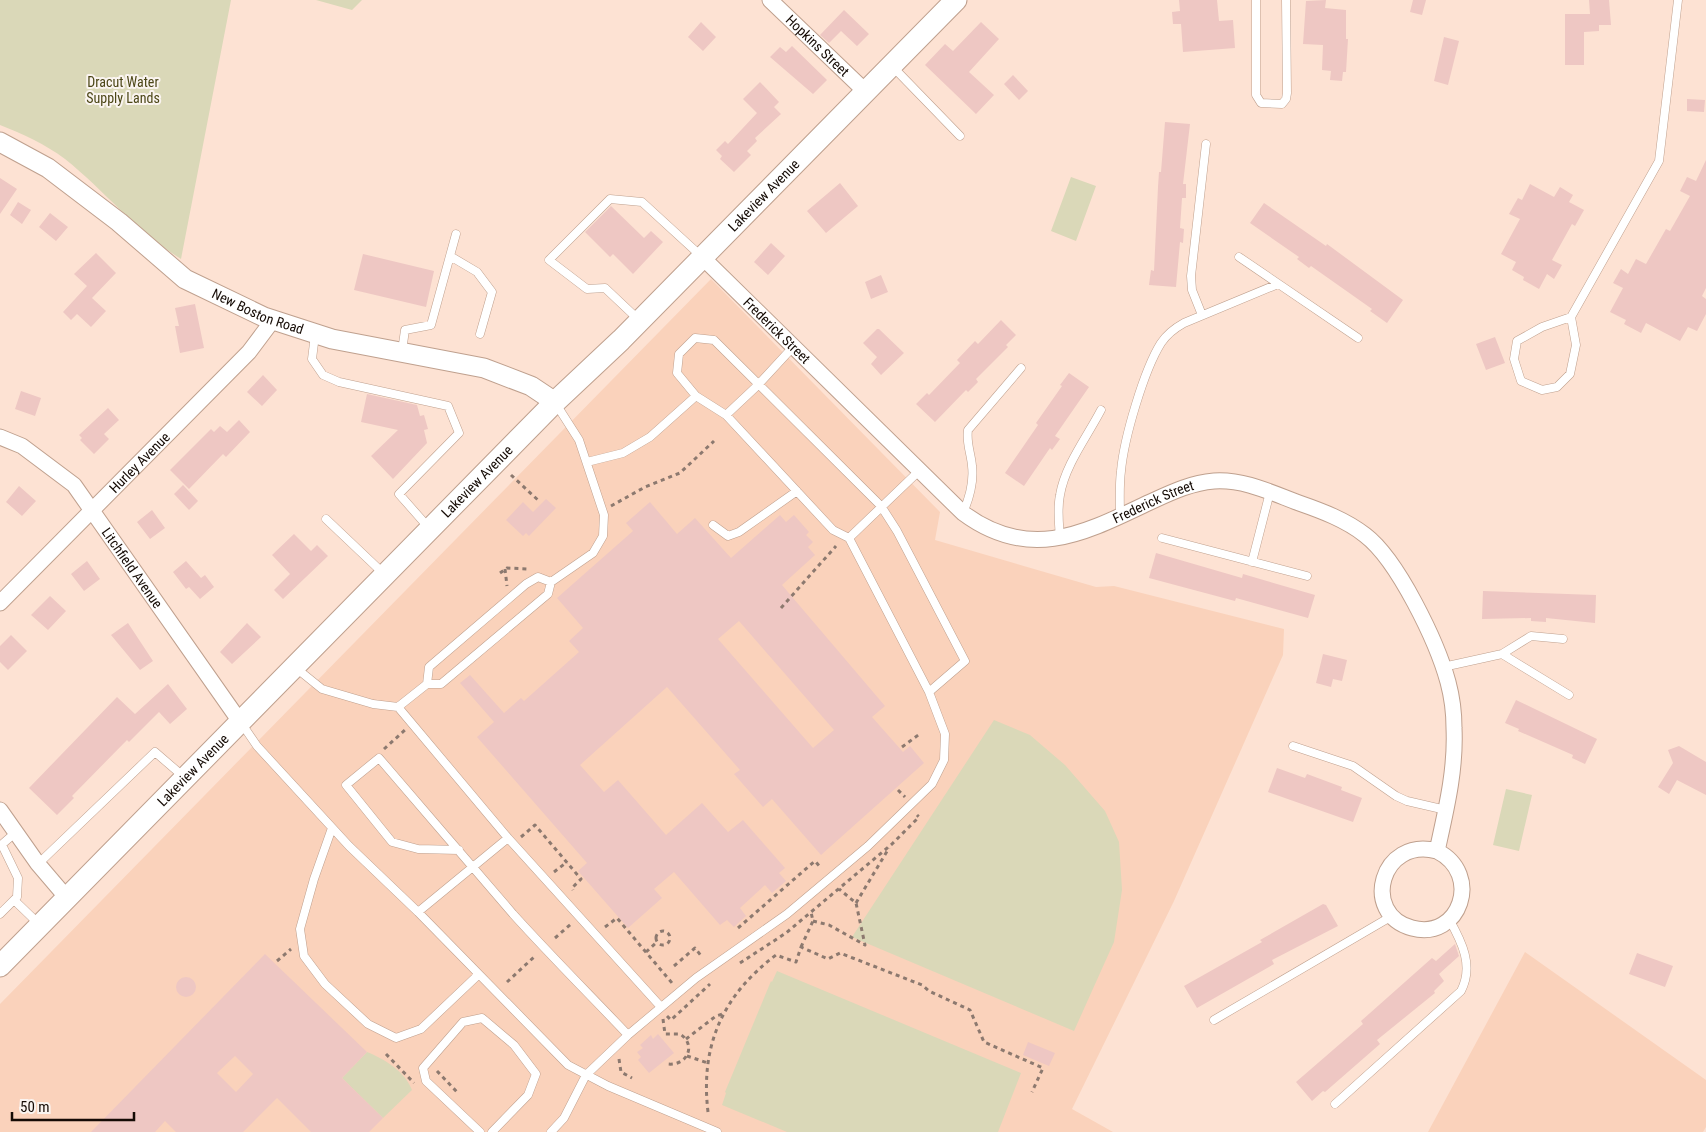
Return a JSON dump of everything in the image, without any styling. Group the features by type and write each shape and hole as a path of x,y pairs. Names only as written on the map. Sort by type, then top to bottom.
{"main road":[{"name":"Lakeview Avenue","path":"0,966 296,668 555,402 640,321 956,0"}],"street":[{"name":"Hopkins Street","path":"770,0 866,92"},
{"name":"New Boston Road","path":"0,142 48,168 119,222 185,279 273,320 332,339 484,368 531,386 555,402"},
{"name":"Frederick Street","path":"702,257 919,471 963,513 980,525 1007,535 1034,539 1060,538 1095,529 1185,486 1201,482 1238,482 1332,516 1365,535 1378,546 1388,559 1409,595 1443,667 1451,695 1454,730 1453,769 1437,851"},
{"name":"Hurley Avenue","path":"0,603 90,510 249,352 273,320"},
{"name":"Litchfield Avenue","path":"0,437 22,446 74,485 241,723"},
{"path":"0,810 38,864 67,898"},
{"path":"1421,848 1437,851 1451,860 1462,882 1463,890 1459,906 1449,919 1436,927 1420,929 1405,925 1392,916 1382,893 1387,869 1405,852 1421,848"}],"lane":[{"path":"1256,0 1256,95 1261,103 1282,104 1286,100 1288,93 1286,0"},
{"path":"1571,317 1542,327 1517,341 1514,359 1521,381 1542,390 1557,387 1570,374 1576,345 1571,317 1659,161 1678,0"},
{"path":"891,66 960,136"},
{"path":"1202,314 1192,290 1191,276 1206,144"},
{"path":"640,321 605,288 587,289 549,260 610,199 642,202 702,257"},
{"path":"402,353 405,330 431,325 456,234"},
{"path":"450,256 477,272 492,292 480,334"},
{"path":"1239,258 1358,338"},
{"path":"1120,517 1121,470 1124,448 1154,357 1161,343 1174,329 1202,314 1278,284"},
{"path":"316,334 312,359 322,375 339,382 448,406 459,433 399,494 430,530"},
{"path":"551,1132 564,1118 586,1075 628,1035 680,991 787,914 868,846 932,784 944,760 945,734 929,692 849,538 833,530 726,415 696,396 677,373 679,354 695,338 714,340 881,506 898,531 965,661 929,692"},
{"path":"726,415 758,385 793,347"},
{"path":"963,513 970,494 972,477 968,430 1020,368"},
{"path":"587,462 623,453 650,436 696,396"},
{"path":"398,707 428,684 441,684 548,594 551,582 593,553 603,536 604,515 587,462 579,440 555,402"},
{"path":"1060,538 1060,494 1070,467 1102,410"},
{"path":"849,538 919,471"},
{"path":"713,525 728,536 739,532 798,492"},
{"path":"1252,562 1270,492"},
{"path":"326,519 386,575"},
{"path":"1162,538 1307,576"},
{"path":"428,684 429,667 526,584 538,577 551,582"},
{"path":"1443,667 1502,654 1530,636 1563,639"},
{"path":"1502,654 1569,695"},
{"path":"296,668 322,689 373,704 398,707 510,841 661,1007"},
{"path":"241,723 257,746 332,828 418,912 549,1048 568,1065 586,1075 717,1132"},
{"path":"1293,746 1353,766 1396,796 1407,801 1446,810"},
{"path":"38,864 155,752 185,778"},
{"path":"459,850 418,849 392,842 346,785 379,758 459,850 514,915 628,1035"},
{"path":"332,828 314,879 300,929 304,956 325,984 368,1024 396,1038 421,1029 478,975"},
{"path":"0,914 17,897 18,878 1,846 15,833"},
{"path":"418,912 473,867 510,841"},
{"path":"14,900 40,925"},
{"path":"1214,1020 1392,916"},
{"path":"1335,1104 1461,991 1466,977 1465,950 1449,919"},
{"path":"480,1132 426,1082 423,1068 463,1022 482,1018 514,1045 536,1074 528,1094 492,1132"}],"path":[{"path":"611,506 645,487 680,473 714,441"},
{"path":"511,475 539,501"},
{"path":"781,608 836,546"},
{"path":"500,573 507,568 535,569"},
{"path":"379,758 386,746 406,729"},
{"path":"902,747 921,733"},
{"path":"898,790 905,798"},
{"path":"510,841 535,825 581,879 572,888 577,895"},
{"path":"856,903 892,844"},
{"path":"738,928 815,861 821,868"},
{"path":"546,879 567,862"},
{"path":"814,921 829,925 866,945 856,903 839,889"},
{"path":"708,1112 708,1063 710,1047 723,1014 734,996 756,970 776,955 796,962 814,921 811,912"},
{"path":"600,921 606,928 617,918 689,1003"},
{"path":"555,938 571,924"},
{"path":"659,932 668,933 670,937 667,944 658,942 657,936 659,932"},
{"path":"646,952 658,942"},
{"path":"801,947 828,959 840,953 922,985 929,992 970,1010 984,1042 1043,1068 1032,1092"},
{"path":"674,966 695,948 702,957"},
{"path":"277,961 291,949"},
{"path":"506,982 534,957"},
{"path":"686,1039 716,1016 723,1014"},
{"path":"663,1018 665,1034 675,1032 686,1039 689,1045 687,1056 679,1063 668,1064"},
{"path":"386,1054 415,1084"},
{"path":"687,1056 708,1063"},
{"path":"436,1071 463,1098"}],"shaded area":[{"path":"711,279 940,512 935,540 1096,587 1114,586 1284,629 1283,655 1174,901 1072,1109 1113,1132 0,1132 0,1004"},
{"path":"1525,952 1706,1080 1706,1127 1703,1132 1428,1132"}],"green space":[{"name":"Dracut Water Supply Lands","path":"0,0 231,0 181,259 136,224 65,159 34,140 0,125"},
{"path":"316,0 362,0 352,10"},
{"path":"1071,177 1096,186 1076,241 1051,231"},
{"path":"994,720 1030,735 1065,765 1105,811 1119,842 1122,890 1114,942 1074,1031 852,937"},
{"path":"1506,789 1532,795 1519,851 1493,845"},
{"path":"777,971 1021,1073 998,1132 787,1132 722,1105 725,1092 771,981"},
{"path":"367,1052 387,1062 399,1071 412,1090 383,1118 342,1078"}],"building":[{"path":"1179,0 1217,0 1219,21 1233,20 1235,48 1183,52 1181,24 1173,24 1172,12 1180,11"},
{"path":"1326,0 1325,8 1346,10 1346,39 1348,39 1346,72 1343,72 1342,81 1330,80 1331,71 1322,70 1323,45 1303,44 1306,1"},
{"path":"1413,0 1426,0 1422,15 1410,12"},
{"path":"1589,0 1609,0 1611,25 1599,25 1599,31 1584,32 1584,65 1565,65 1565,14 1590,14"},
{"path":"844,10 869,34 857,46 841,31 829,43 820,35"},
{"path":"701,22 716,37 703,51 688,37"},
{"path":"981,22 999,39 969,72 994,95 976,114 925,65 945,44 953,51"},
{"path":"1444,37 1459,41 1448,85 1434,81"},
{"path":"792,46 827,80 813,94 770,57 780,47 786,52"},
{"path":"1013,75 1028,91 1019,100 1004,84"},
{"path":"760,82 779,102 774,107 781,114 755,138 757,141 747,151 751,155 734,172 720,159 722,156 716,150 725,141 728,144 757,113 743,99"},
{"path":"1687,99 1705,100 1704,112 1687,111"},
{"path":"1165,122 1190,124 1183,184 1186,184 1186,198 1182,198 1180,228 1184,229 1183,243 1180,242 1176,287 1149,285 1151,270 1154,271 1159,172 1161,172"},
{"path":"1706,160 1706,288 1702,296 1706,299 1706,314 1697,331 1688,327 1680,341 1646,323 1641,333 1624,324 1626,320 1610,312 1623,288 1613,283 1621,269 1628,274 1636,259 1646,264 1666,229 1670,231 1690,196 1680,191 1687,177 1696,181"},
{"path":"0,178 17,189 0,214"},
{"path":"840,183 858,206 826,233 807,211"},
{"path":"1530,184 1554,197 1560,187 1573,195 1569,202 1584,210 1575,226 1572,224 1552,260 1562,265 1554,279 1547,274 1539,289 1523,280 1524,277 1512,270 1516,262 1501,254 1520,219 1509,214 1518,198 1522,200"},
{"path":"18,202 31,210 22,224 10,215"},
{"path":"1264,203 1326,246 1327,244 1403,300 1387,323 1370,311 1372,309 1311,266 1309,268 1297,259 1299,257 1250,223"},
{"path":"611,206 644,238 651,231 663,242 633,274 613,254 610,257 585,232"},
{"path":"50,213 68,227 56,241 39,227"},
{"path":"771,243 785,256 768,275 754,262"},
{"path":"96,253 116,273 92,298 106,311 91,327 77,314 71,320 63,312 87,286 74,274"},
{"path":"363,254 434,271 426,307 354,290"},
{"path":"881,275 888,292 871,299 865,282"},
{"path":"195,304 204,348 180,353 175,326 179,326 175,308"},
{"path":"1001,320 1016,335 1006,345 1008,347 976,379 978,382 968,392 966,390 935,422 916,404 927,393 929,395 960,363 957,360 975,341 978,344"},
{"path":"877,329 904,353 881,375 871,364 877,357 863,343"},
{"path":"1495,337 1505,363 1486,370 1476,344"},
{"path":"1069,373 1089,387 1055,436 1060,439 1052,450 1050,448 1024,486 1005,473 1038,425 1036,423"},
{"path":"263,375 277,390 262,406 247,392"},
{"path":"21,391 41,398 35,416 15,409"},
{"path":"367,394 417,405 420,416 424,415 428,429 424,430 427,443 393,479 371,456 398,430 361,422"},
{"path":"108,408 119,420 104,434 109,439 94,454 80,440 82,438 79,435"},
{"path":"239,420 250,432 226,457 223,454 189,489 170,470 211,429 214,432 220,426 227,432"},
{"path":"183,485 198,501 189,510 174,494"},
{"path":"19,486 36,501 22,516 6,502"},
{"path":"546,499 556,508 529,536 526,533 523,536 506,520 523,502 533,512"},
{"path":"650,502 677,534 695,518 731,558 780,515 786,522 794,515 809,532 806,535 813,542 808,547 815,555 782,585 885,706 872,717 903,752 910,746 924,763 821,855 772,799 763,807 734,774 740,770 667,687 580,765 604,792 618,780 666,835 702,803 728,832 743,820 785,868 779,873 786,881 772,893 765,885 740,908 746,916 734,927 727,920 720,925 674,872 654,889 662,898 628,928 578,871 587,863 477,737 494,722 460,683 470,675 504,713 521,698 524,701 579,652 569,641 583,628 557,598 633,531 626,523","holes":["739,621 834,730 813,748 718,639"]},
{"path":"152,510 165,528 150,539 137,522"},
{"path":"294,534 311,551 317,545 328,556 283,599 274,590 290,574 272,555"},
{"path":"1156,553 1242,578 1243,574 1315,595 1308,618 1236,598 1235,601 1149,578"},
{"path":"87,561 100,579 84,591 71,574"},
{"path":"186,561 201,578 205,575 214,587 200,599 189,587 186,589 173,572"},
{"path":"1483,591 1596,595 1595,623 1546,618 1546,622 1531,621 1531,618 1482,619"},
{"path":"50,596 66,611 48,630 31,615"},
{"path":"128,623 153,661 140,670 111,635"},
{"path":"247,623 261,637 232,664 220,652"},
{"path":"11,635 27,651 8,670 0,662 0,646"},
{"path":"1323,654 1347,660 1342,681 1333,679 1331,687 1316,683"},
{"path":"168,684 187,709 170,724 159,712 129,742 127,740 72,796 74,798 57,815 29,788 117,697 135,714"},
{"path":"1516,700 1597,739 1585,764 1572,758 1573,755 1518,731 1519,729 1505,723"},
{"path":"1679,746 1706,762 1706,795 1677,780 1669,794 1658,787 1673,763 1668,750"},
{"path":"1277,768 1305,778 1307,774 1342,787 1341,790 1362,798 1353,822 1268,792"},
{"path":"1323,904 1326,905 1338,926 1272,960 1274,964 1197,1008 1184,986 1262,942 1260,940"},
{"path":"1455,944 1459,956 1439,974 1444,981 1434,991 1435,993 1377,1040 1380,1044 1312,1101 1296,1082 1363,1024 1361,1021 1432,958 1436,961"},
{"path":"1637,953 1673,966 1665,987 1629,974"},
{"path":"265,954 367,1052 342,1078 383,1118 369,1132 311,1132 277,1098 243,1132 176,1132 165,1121 155,1132 91,1132","holes":["235,1056 253,1074 236,1092 217,1073"]},
{"path":"186,977 193,980 196,987 193,994 186,997 179,994 176,987 179,980"},
{"path":"658,1034 674,1053 649,1073 638,1060 641,1057 637,1052 643,1048 640,1045 651,1035 653,1039"},
{"path":"1028,1042 1055,1053 1049,1066 1023,1055"}]}
